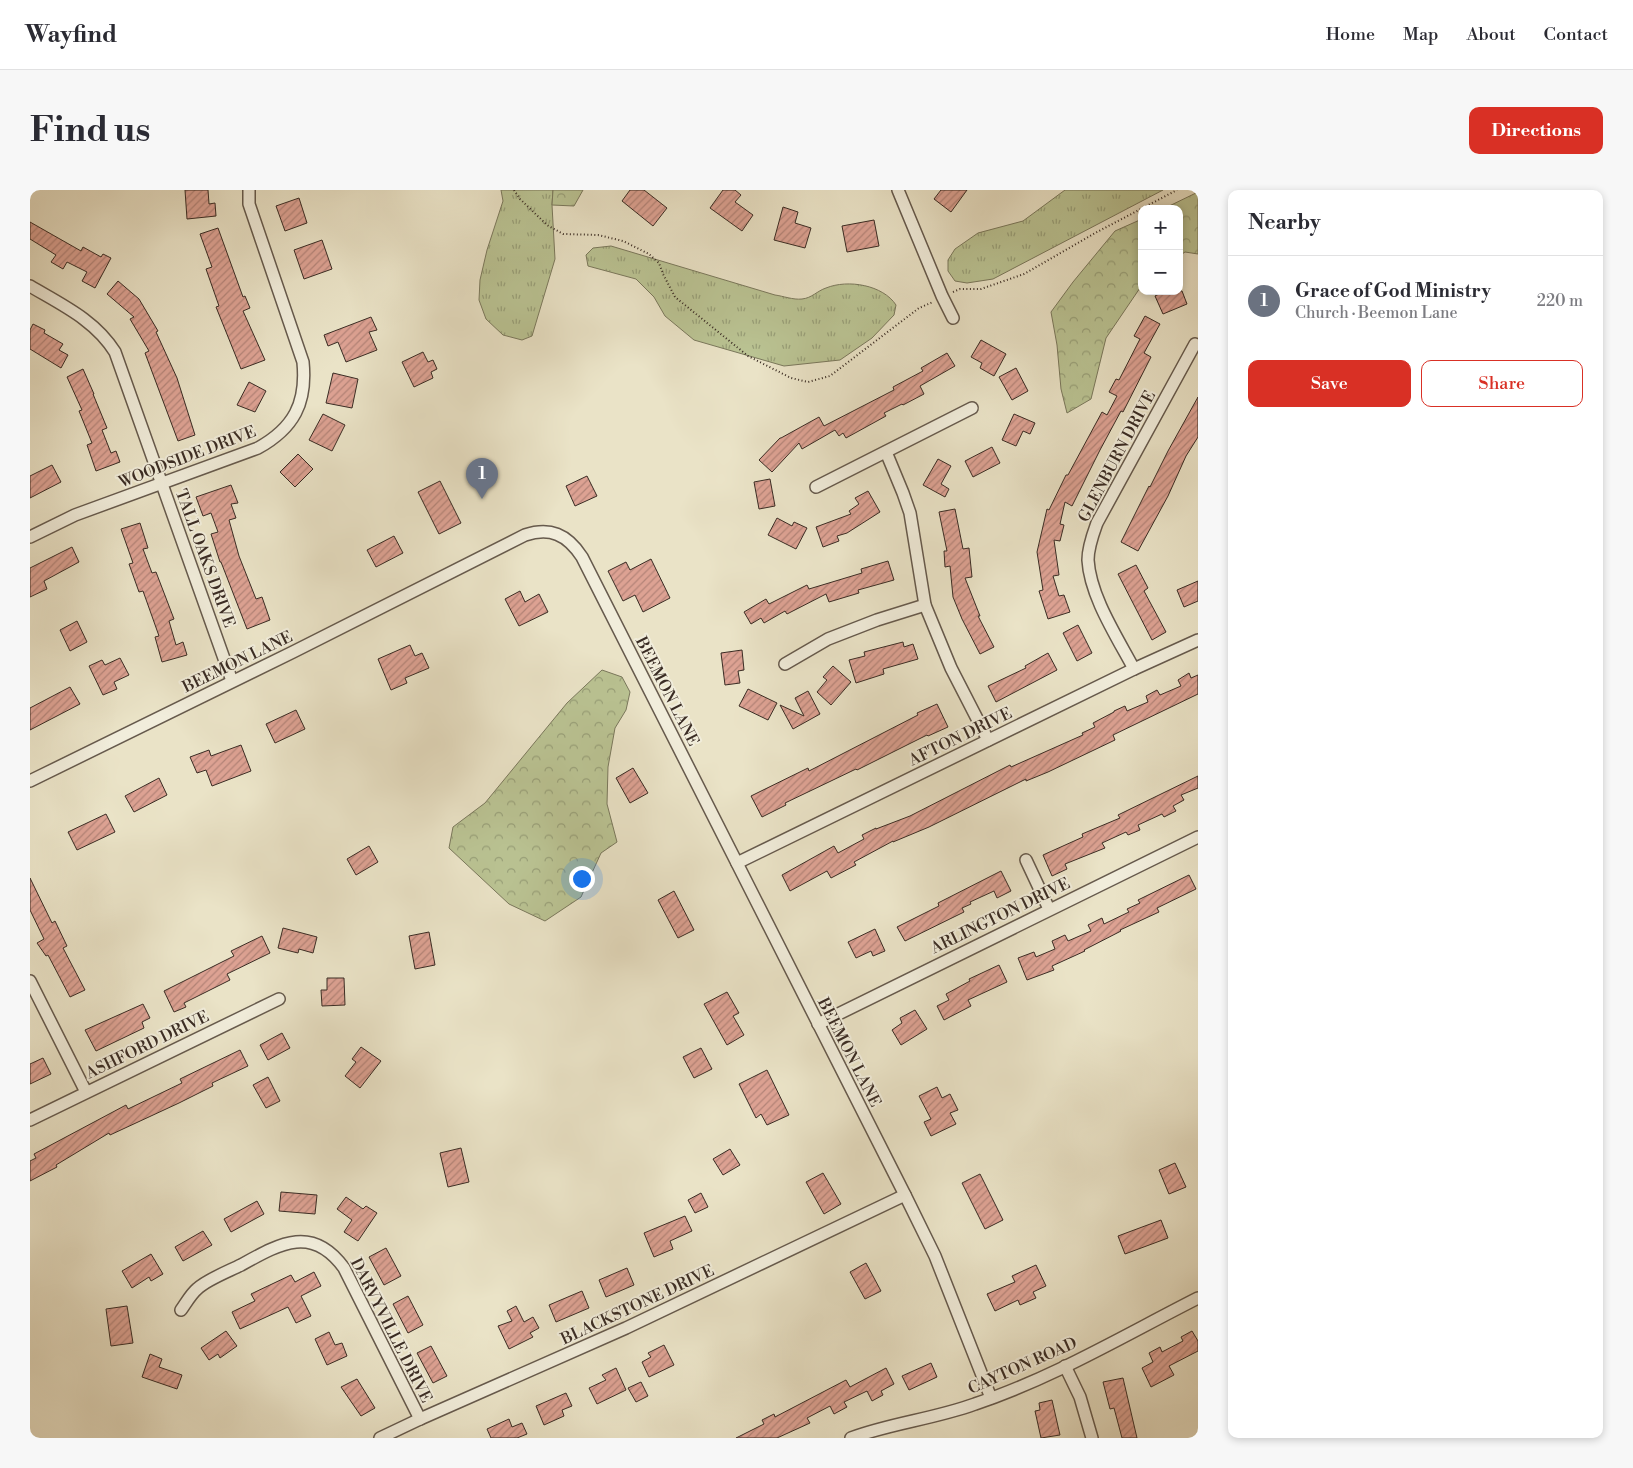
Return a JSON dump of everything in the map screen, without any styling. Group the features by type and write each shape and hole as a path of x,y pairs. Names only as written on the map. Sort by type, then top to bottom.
{"street":[{"name":"WOODSIDE DRIVE","path":"30,537 75,515 258,448 271,441 283,431 292,419 299,406 303,392 303,362 249,204 249,190"},
{"path":"898,190 953,318"},
{"name":"TALL OAKS DRIVE","path":"30,286 83,317 108,340 115,352 232,680"},
{"name":"GLENBURN DRIVE","path":"1134,669 1102,607 1090,575 1088,558 1090,541 1097,523 1195,344"},
{"path":"816,487 972,408"},
{"path":"886,452 910,513 924,605 951,668 988,740"},
{"name":"BEEMON LANE","path":"30,781 524,535 534,532 554,533 570,542 582,557 905,1195 935,1256 991,1398"},
{"path":"785,664 828,639 877,620 924,605"},
{"name":"AFTON DRIVE","path":"737,862 1134,669 1198,640"},
{"name":"ARLINGTON DRIVE","path":"818,1024 1198,837"},
{"path":"1026,860 1049,909"},
{"path":"30,981 86,1092"},
{"name":"ASHFORD DRIVE","path":"30,1120 280,998"},
{"name":"BLACKSTONE DRIVE","path":"380,1438 626,1328 905,1195"},
{"name":"DARVYVILLE DRIVE","path":"181,1310 198,1288 275,1246 297,1241 309,1242 319,1246 334,1255 344,1268 420,1419"},
{"name":"CAYTON ROAD","path":"851,1438 886,1426 951,1412 1029,1384 1198,1298"},
{"path":"1065,1366 1080,1397 1092,1438"}],"path":[{"path":"514,190 520,199 547,226 563,234 598,235 623,241 649,254 659,263 675,298 748,356 791,378 808,382 830,376 920,308 942,296 960,289 981,289 1024,274 1097,232 1177,190"}],"green space":[{"path":"501,190 553,190 555,259 532,336 522,340 503,335 486,319 479,300 480,280 487,250 503,201"},
{"path":"553,190 583,190 574,206 552,205"},
{"path":"1065,190 1163,190 993,279 967,283 955,281 948,271 948,260 955,249 978,233 1023,221"},
{"path":"1198,192 1198,254 1183,253 1183,205 1171,205"},
{"path":"1138,221 1138,291 1106,338 1091,399 1067,413 1061,389 1057,345 1051,312 1115,231"},
{"path":"611,246 775,295 792,298 806,298 835,285 854,284 874,288 890,298 896,305 894,315 872,338 840,360 784,366 694,340 665,316 654,297 636,279 588,266 586,255 593,248"},
{"path":"602,670 622,677 630,692 626,710 615,728 608,767 607,804 617,842 601,853 581,897 545,921 509,904 449,848 453,827 485,803 567,703"}],"building":[{"path":"185,190 208,190 209,204 215,203 216,216 187,219"},
{"path":"630,190 644,190 667,208 653,226 622,201"},
{"path":"723,190 735,190 741,195 735,202 753,215 742,231 710,208"},
{"path":"941,190 967,190 951,212 934,199"},
{"path":"299,198 307,223 285,231 276,206"},
{"path":"783,207 798,212 795,223 811,228 805,248 774,240"},
{"path":"874,220 879,246 847,252 842,226"},
{"path":"30,222 81,251 83,247 101,257 103,254 111,258 95,288 82,281 87,272 67,262 63,269 51,262 56,255 30,239"},
{"path":"218,228 243,297 245,296 250,308 243,311 265,360 241,369 216,307 219,306 206,269 212,267 200,234"},
{"path":"322,240 332,269 304,279 294,250"},
{"path":"118,281 139,299 158,331 156,332 177,378 195,435 178,441 145,353 149,351 130,319 134,317 107,294"},
{"path":"1183,294 1187,304 1163,314 1155,296"},
{"path":"1145,316 1160,324 1144,353 1151,357 1072,506 1065,502 1060,524 1064,525 1060,541 1054,540 1059,575 1053,576 1059,596 1064,595 1070,612 1048,619 1039,591 1043,590 1037,552 1047,509 1049,510 1066,475 1068,475 1102,412 1107,415 1117,396 1109,392 1116,379 1119,380 1140,339 1134,336"},
{"path":"371,317 377,330 369,332 377,350 346,362 338,342 328,346 324,335"},
{"path":"33,324 45,330 44,333 63,344 59,350 68,355 61,368 30,349 30,330"},
{"path":"981,340 1006,354 994,376 980,368 982,363 971,357"},
{"path":"423,352 428,362 433,360 437,369 431,372 433,378 414,387 402,362"},
{"path":"947,353 955,366 920,386 924,394 884,413 886,416 846,438 843,433 839,436 835,430 802,449 799,443 772,472 759,460 780,438 819,417 824,426 894,390 893,387 923,371 921,368"},
{"path":"1016,368 1028,391 1012,400 999,377"},
{"path":"83,369 107,428 102,430 111,453 116,451 120,462 96,471 87,445 92,443 79,411 82,410 67,377"},
{"path":"333,373 358,379 352,408 326,403"},
{"path":"249,382 266,391 255,412 237,405"},
{"path":"1198,397 1198,437 1186,456 1168,496 1138,551 1121,542 1149,486"},
{"path":"323,414 345,425 332,451 309,440"},
{"path":"1014,414 1035,423 1030,434 1023,431 1016,446 1002,440"},
{"path":"992,447 1000,463 973,477 965,461"},
{"path":"298,454 313,469 295,487 280,472"},
{"path":"938,459 951,466 941,484 949,489 945,497 923,485"},
{"path":"52,465 61,482 30,498 30,476"},
{"path":"587,476 597,496 575,506 566,486"},
{"path":"770,479 775,506 759,509 754,482"},
{"path":"440,481 461,523 439,534 418,492"},
{"path":"231,485 238,503 231,504 236,518 229,520 239,556 256,599 262,597 270,620 247,629 220,562 211,534 218,532 211,513 203,516 196,497"},
{"path":"868,491 880,512 847,533 837,536 839,541 823,547 816,527 851,514 849,511 859,504 855,498"},
{"path":"955,509 963,549 969,548 972,577 965,578 980,616 978,616 994,647 980,654 953,597 950,566 945,567 944,551 947,551 939,512"},
{"path":"777,518 792,526 794,522 807,528 796,549 768,535"},
{"path":"140,523 148,548 143,549 152,573 156,572 174,619 169,621 176,645 183,642 187,655 162,662 155,637 159,636 143,591 139,592 129,564 133,563 121,529"},
{"path":"394,536 403,553 376,567 367,550"},
{"path":"72,547 79,562 44,581 47,589 30,597 30,568"},
{"path":"651,559 670,598 643,612 635,595 623,601 608,571 626,562 630,570"},
{"path":"888,561 894,580 858,590 859,593 829,602 826,594 787,614 785,611 764,623 761,618 751,624 744,612 766,599 769,604 807,585 809,589 862,573 861,569"},
{"path":"1136,565 1148,588 1144,591 1166,632 1152,640 1118,574"},
{"path":"1198,581 1198,601 1184,607 1177,590"},
{"path":"520,591 525,602 539,594 548,612 519,626 505,599"},
{"path":"77,621 87,642 70,651 60,630"},
{"path":"1078,625 1092,653 1077,661 1063,633"},
{"path":"903,642 904,647 913,644 918,659 883,669 884,674 856,683 849,660 865,656 864,652"},
{"path":"410,645 415,656 422,653 429,668 405,678 407,683 391,690 378,659"},
{"path":"742,650 744,670 738,671 740,683 725,685 721,653"},
{"path":"1048,653 1057,670 996,702 988,686 1026,668 1025,666"},
{"path":"120,658 129,675 114,682 117,689 103,695 89,666 102,660 105,665"},
{"path":"833,666 851,682 831,705 817,692 827,680 823,677"},
{"path":"1189,673 1191,678 1198,675 1198,694 1113,735 1115,740 1048,772 1026,781 1026,779 929,827 893,841 854,862 856,865 831,878 827,871 790,891 782,875 834,846 838,853 864,839 862,835 876,828 910,816 1010,765 1011,767 1083,735 1082,733 1095,727 1093,723 1114,711 1125,706 1127,711 1148,702 1146,696 1157,690 1160,695 1181,686 1178,680"},
{"path":"70,687 80,704 30,730 30,708"},
{"path":"748,689 777,703 768,720 739,706"},
{"path":"808,691 820,714 793,729 780,705 804,716 795,698"},
{"path":"937,704 948,727 927,735 785,803 786,805 762,817 751,796 808,768 809,771"},
{"path":"296,710 305,729 275,743 266,724"},
{"path":"241,745 251,771 212,786 206,770 197,773 190,757 209,750 211,756"},
{"path":"633,768 648,793 630,803 616,778"},
{"path":"1198,776 1198,788 1181,795 1184,800 1173,806 1176,811 1164,817 1162,814 1138,825 1140,830 1128,835 1126,832 1102,843 1105,848 1065,864 1067,869 1052,876 1043,855 1083,837 1082,834 1120,818 1118,815"},
{"path":"159,778 167,795 134,812 125,796"},
{"path":"106,814 115,832 77,850 68,832"},
{"path":"369,846 378,862 356,875 347,859"},
{"path":"1001,871 1011,891 997,898 994,891 970,902 971,904 962,908 964,912 905,941 897,927 939,906 938,903"},
{"path":"1189,875 1196,889 1157,908 1159,912 1120,930 1085,951 1052,966 1054,970 1027,980 1018,958 1034,952 1036,957 1055,949 1052,941 1065,935 1068,941 1091,931 1088,925 1102,918 1104,924 1129,912 1127,909 1140,903 1138,900"},
{"path":"30,878 52,923 55,921 67,946 63,948 85,990 70,997 48,955 46,956 37,943 44,939 30,910"},
{"path":"674,891 694,930 678,938 658,900"},
{"path":"283,928 317,937 313,953 299,949 298,953 278,948"},
{"path":"875,929 885,951 873,956 871,951 856,958 848,942"},
{"path":"429,932 435,965 415,969 409,936"},
{"path":"262,936 270,953 227,974 230,980 184,1003 186,1007 174,1012 164,991 234,956 231,951"},
{"path":"999,965 1007,982 968,1000 971,1006 944,1020 937,1006 949,1000 946,994 970,981 969,979"},
{"path":"327,978 344,978 345,1005 322,1006 321,990 327,990"},
{"path":"727,992 739,1013 733,1016 744,1035 727,1045 704,1004"},
{"path":"143,1004 150,1018 142,1022 144,1028 96,1051 85,1030"},
{"path":"915,1010 927,1029 901,1045 892,1030 902,1023 900,1018"},
{"path":"282,1033 290,1048 268,1060 260,1045"},
{"path":"361,1047 381,1061 360,1088 345,1076 356,1062 352,1059"},
{"path":"701,1048 712,1069 694,1078 683,1057"},
{"path":"240,1050 248,1066 212,1083 213,1086 179,1103 110,1135 109,1133 56,1165 57,1167 30,1181 30,1161 36,1158 34,1154 126,1105 128,1109 182,1083 180,1079"},
{"path":"43,1058 51,1074 30,1084 30,1064"},
{"path":"767,1070 789,1115 767,1125 761,1114 756,1118 739,1084"},
{"path":"268,1077 280,1101 266,1108 253,1085"},
{"path":"937,1087 942,1098 950,1094 958,1110 950,1113 956,1124 931,1136 924,1122 931,1119 919,1096"},
{"path":"461,1148 469,1182 448,1187 440,1153"},
{"path":"730,1149 740,1165 723,1175 713,1159"},
{"path":"1175,1163 1186,1187 1169,1194 1159,1170"},
{"path":"823,1173 841,1204 824,1214 806,1182"},
{"path":"980,1174 1003,1220 985,1229 962,1183"},
{"path":"281,1192 317,1195 315,1214 279,1211"},
{"path":"701,1193 708,1207 695,1213 688,1200"},
{"path":"346,1197 363,1209 366,1206 377,1213 358,1241 344,1232 352,1220 337,1209"},
{"path":"257,1201 264,1214 231,1232 224,1219"},
{"path":"685,1216 692,1231 670,1241 673,1249 654,1257 644,1233"},
{"path":"1161,1220 1168,1238 1125,1254 1118,1236"},
{"path":"203,1231 212,1245 183,1261 175,1247"},
{"path":"386,1248 401,1276 384,1285 369,1257"},
{"path":"151,1254 163,1274 151,1281 149,1277 132,1288 122,1271"},
{"path":"866,1263 881,1291 865,1299 850,1272"},
{"path":"1036,1265 1046,1286 1033,1292 1036,1298 1020,1305 1018,1300 995,1311 987,1294 1015,1282 1012,1276"},
{"path":"627,1268 634,1285 606,1297 599,1280"},
{"path":"314,1272 321,1286 301,1296 311,1316 296,1323 288,1307 240,1329 232,1312 255,1301 251,1294 291,1275 295,1282"},
{"path":"582,1291 589,1308 556,1322 549,1305"},
{"path":"408,1296 423,1325 408,1333 393,1304"},
{"path":"127,1306 133,1343 111,1346 106,1309"},
{"path":"516,1306 524,1322 533,1317 539,1328 530,1333 533,1337 509,1349 498,1326 512,1321 507,1311"},
{"path":"226,1331 237,1346 220,1358 218,1354 209,1360 201,1348"},
{"path":"1192,1331 1198,1341 1198,1351 1169,1366 1174,1375 1151,1387 1142,1368 1153,1362 1149,1353 1160,1347 1162,1352 1183,1341 1181,1337"},
{"path":"329,1332 335,1345 342,1343 347,1356 327,1365 315,1339"},
{"path":"664,1345 674,1365 649,1377 642,1362 651,1357 648,1353"},
{"path":"431,1346 447,1376 433,1383 417,1353"},
{"path":"150,1354 162,1359 159,1367 182,1375 177,1389 142,1377"},
{"path":"931,1363 937,1377 909,1390 902,1376"},
{"path":"616,1368 626,1390 597,1404 589,1388 606,1380 602,1375"},
{"path":"886,1368 894,1384 881,1391 883,1395 872,1401 867,1391 844,1402 847,1407 834,1414 830,1406 807,1418 810,1423 777,1438 736,1438 764,1424 762,1420 774,1414 775,1417 846,1380 850,1387"},
{"path":"1123,1378 1137,1438 1122,1438 1114,1408 1110,1409 1103,1382"},
{"path":"357,1379 375,1408 361,1416 341,1387"},
{"path":"641,1382 648,1396 636,1402 628,1388"},
{"path":"566,1393 572,1406 562,1410 564,1416 544,1425 536,1406"},
{"path":"1052,1400 1060,1435 1041,1438 1035,1411 1040,1410 1039,1403"},
{"path":"509,1419 512,1427 522,1423 527,1434 517,1438 491,1438 487,1429"}],"place":[{"name":"Grace of God Ministry","path":"482,499"}]}
